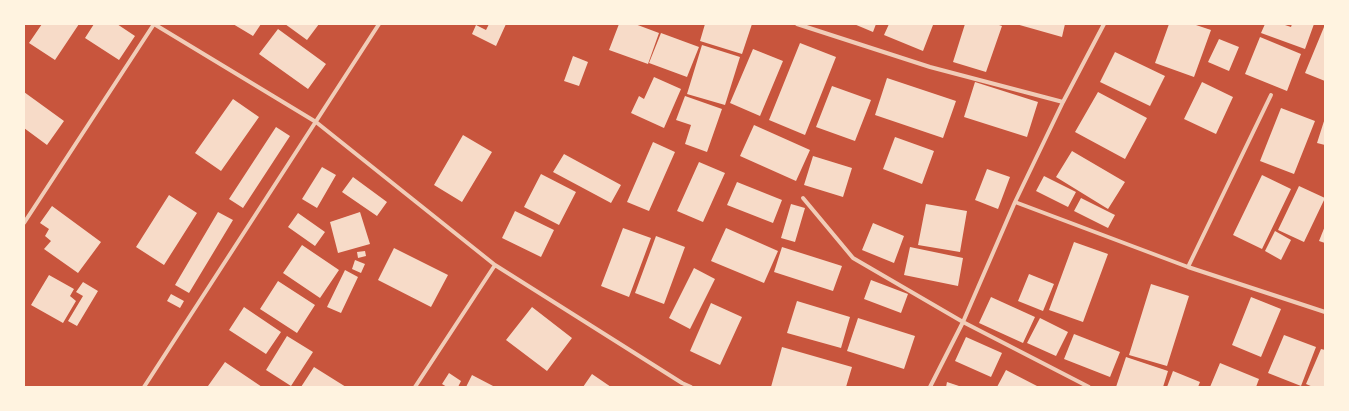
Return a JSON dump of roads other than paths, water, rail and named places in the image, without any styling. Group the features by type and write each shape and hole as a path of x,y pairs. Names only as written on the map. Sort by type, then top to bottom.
{"street":[{"path":"24,223 154,24 316,122 495,265 681,385 691,387"},
{"path":"144,387 379,24"},
{"path":"797,24 930,67 1063,102"},
{"path":"930,387 963,322 1015,202 1063,102 1104,24"},
{"path":"1188,267 1271,95"},
{"path":"803,198 853,258 963,322 1088,387"},
{"path":"1015,202 1188,267 1325,312"},
{"path":"415,387 495,265"}]}
